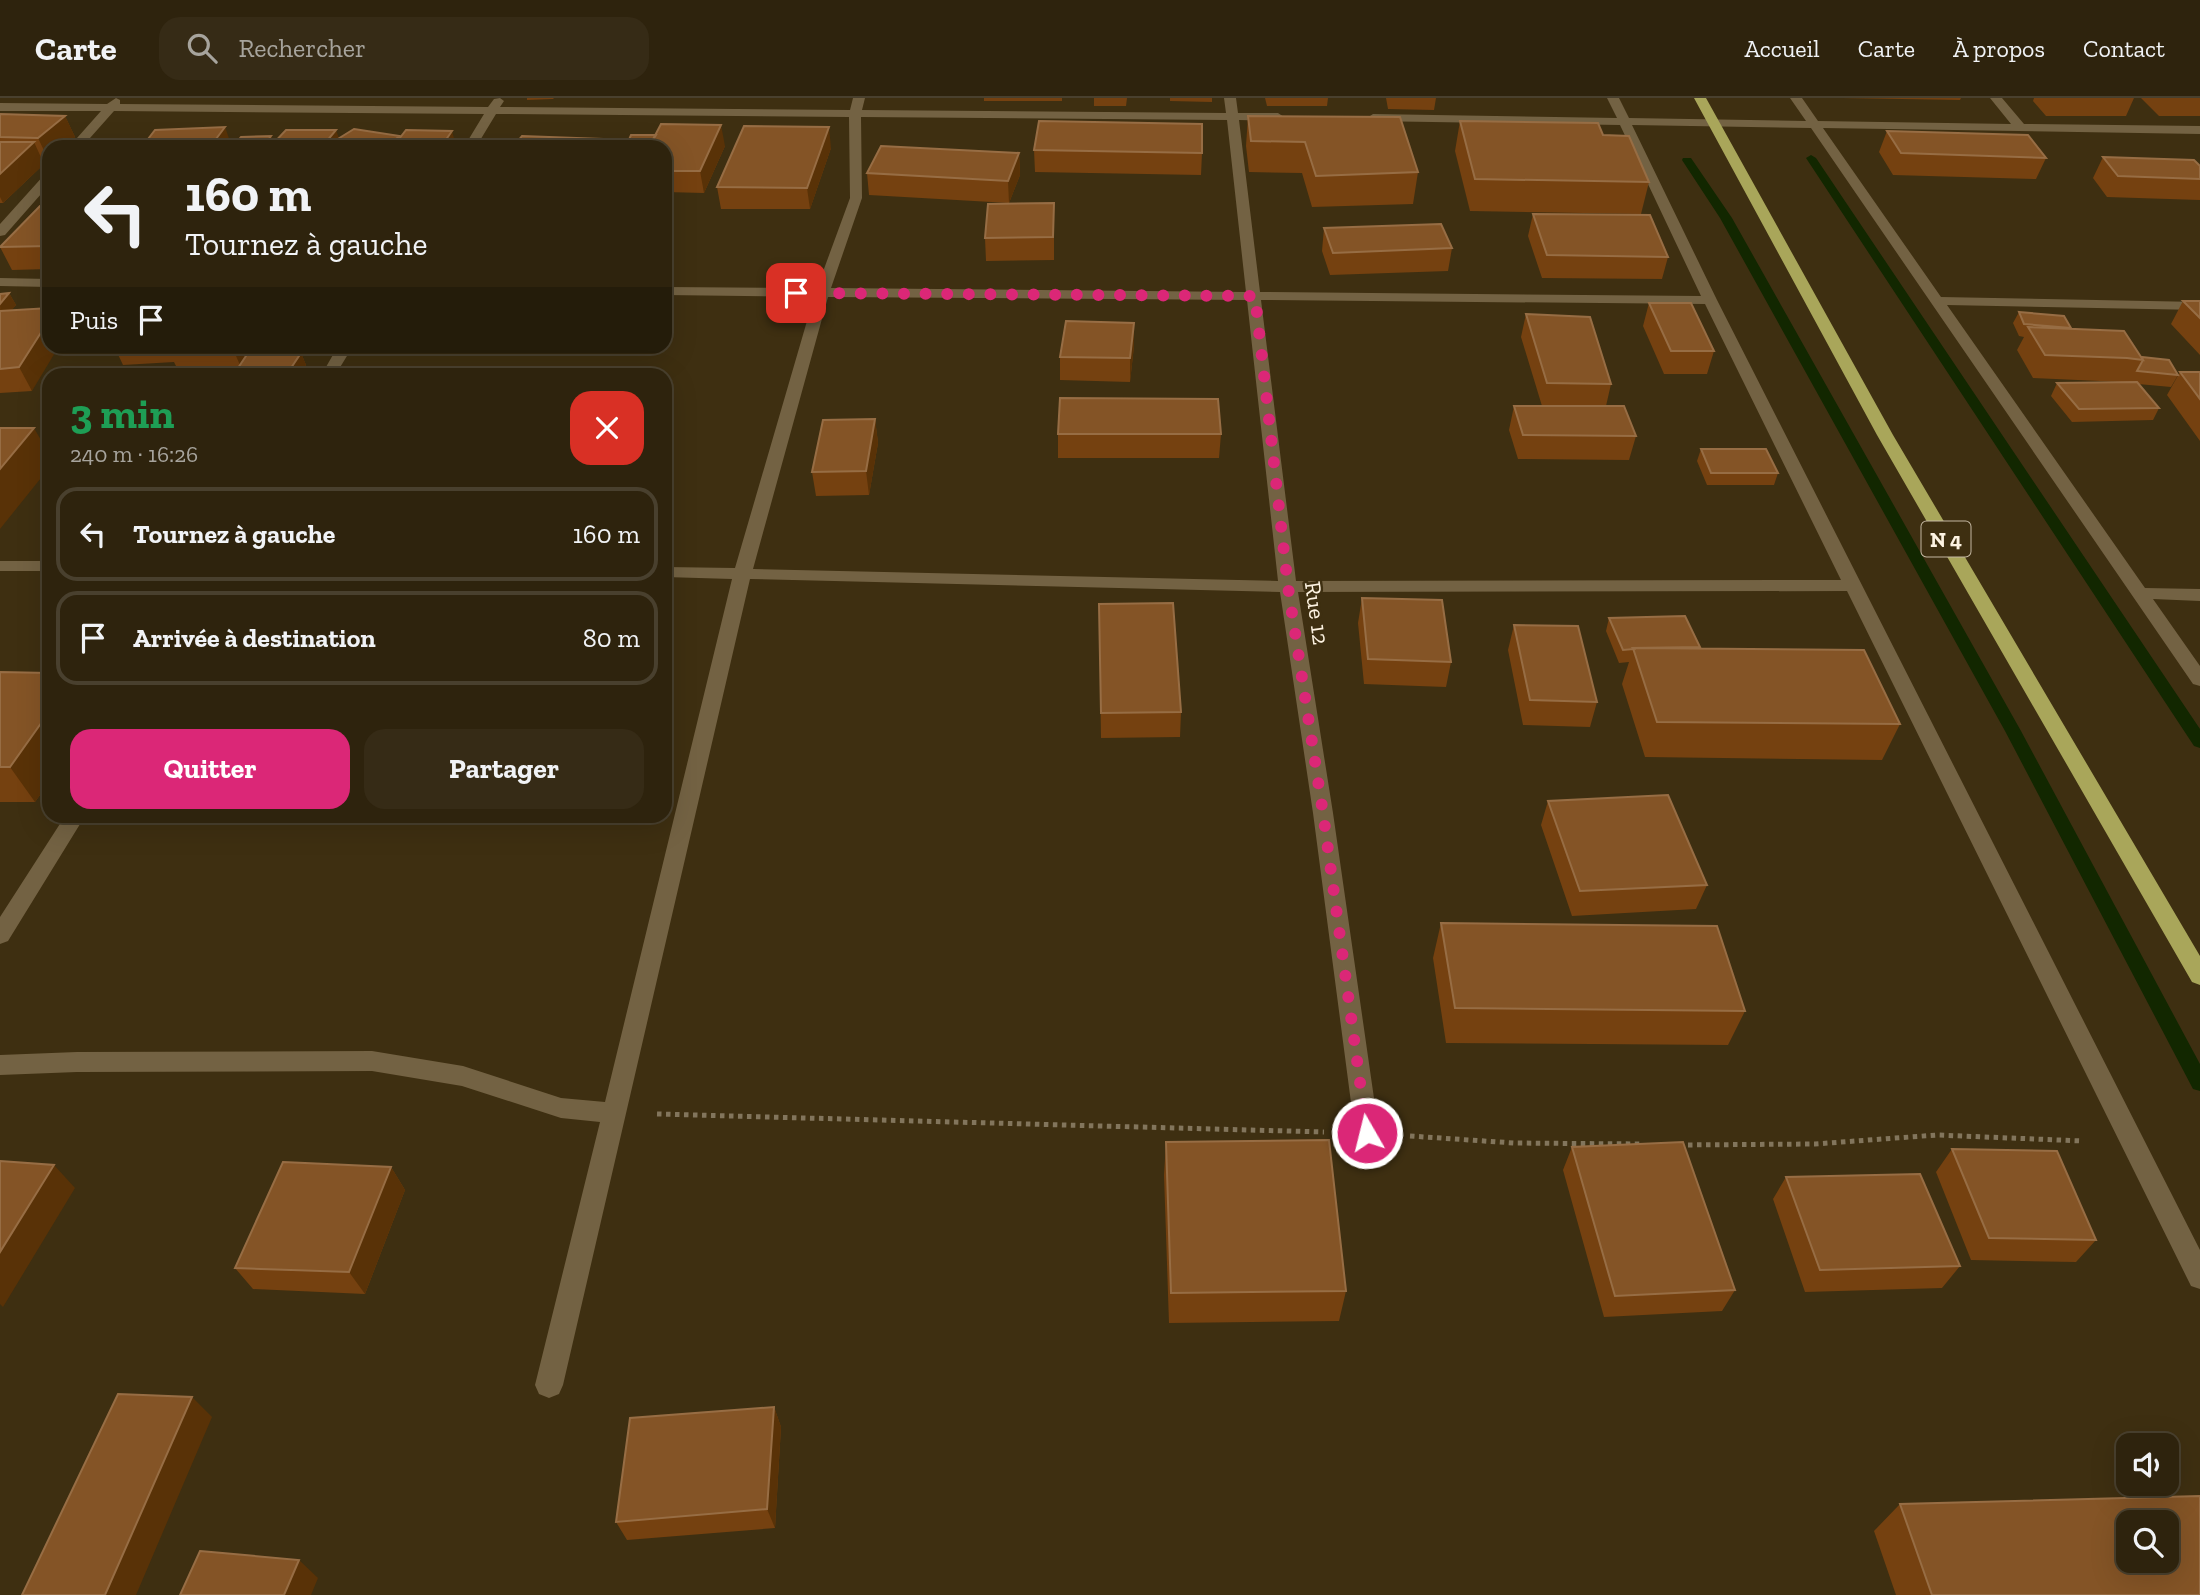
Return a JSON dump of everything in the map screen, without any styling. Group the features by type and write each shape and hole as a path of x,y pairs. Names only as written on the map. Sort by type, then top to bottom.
{"highway":[{"name":"N 4","path":"1700,98 1885,435 2200,976"}],"street":[{"path":"81,140 119,98"},
{"path":"474,140 499,98"},
{"path":"1613,98 1710,300 2200,1277"},
{"path":"1796,98 2200,680"},
{"path":"1996,98 2021,128"},
{"path":"0,107 493,110 857,106 1231,107 1286,117"},
{"path":"549,1385 743,572 822,294 856,198 857,106"},
{"name":"Rue 12","path":"1231,107 1288,587 1323,813 1367,1133"},
{"path":"1354,118 2200,130"},
{"path":"0,232 42,185"},
{"path":"0,282 42,283"},
{"path":"672,292 1710,300"},
{"path":"1939,301 2200,306"},
{"path":"0,566 42,566"},
{"path":"672,572 1288,587 1854,585"},
{"path":"2141,593 2200,595"},
{"path":"0,935 71,823"},
{"path":"0,1065 372,1061 463,1076 508,1093 561,1108 615,1113"}],"building":[{"path":"0,114 65,116 38,138 0,137"},
{"path":"1248,116 1400,117 1418,172 1316,176 1305,142 1251,141"},
{"path":"1039,121 1202,124 1202,153 1034,150"},
{"path":"1460,121 1598,123 1603,135 1629,136 1649,182 1475,179"},
{"path":"661,124 721,125 700,171 672,171 672,140 653,140"},
{"path":"744,126 829,127 807,188 717,187"},
{"path":"225,127 215,140 147,140 155,130"},
{"path":"354,129 400,136 394,140 336,140"},
{"path":"286,130 336,130 328,140 277,140"},
{"path":"406,130 452,131 446,140 398,140"},
{"path":"1887,131 2028,135 2046,158 1901,153"},
{"path":"631,135 656,135 653,140 629,140"},
{"path":"271,136 268,140 239,140 241,137"},
{"path":"522,136 602,139 601,140 519,140"},
{"path":"0,142 34,142 0,174"},
{"path":"881,146 1019,153 1008,181 867,173"},
{"path":"2103,157 2194,160 2200,166 2200,179 2118,176"},
{"path":"1054,203 1053,237 985,238 988,204"},
{"path":"40,206 42,246 0,247"},
{"path":"1533,214 1650,215 1668,257 1547,255"},
{"path":"1441,224 1452,248 1333,253 1324,228"},
{"path":"9,293 0,304 0,294"},
{"path":"2183,301 2200,301 2200,318"},
{"path":"1649,303 1691,303 1714,351 1671,351"},
{"path":"42,308 42,331 19,367 0,369 0,311"},
{"path":"2019,312 2064,316 2071,328 2024,324"},
{"path":"1526,314 1590,317 1611,384 1547,383"},
{"path":"1066,321 1134,323 1130,358 1060,357"},
{"path":"2028,327 2124,331 2143,360 2045,355"},
{"path":"247,354 300,354 291,368 238,368"},
{"path":"2142,357 2169,360 2178,375 2137,371"},
{"path":"2180,372 2200,372 2200,399"},
{"path":"2137,382 2159,408 2079,409 2057,383"},
{"path":"1060,398 1218,399 1221,434 1058,434"},
{"path":"1514,406 1624,406 1636,436 1523,435"},
{"path":"875,419 866,471 812,472 823,420"},
{"path":"0,428 34,428 0,469"},
{"path":"1701,449 1766,449 1778,473 1711,473"},
{"path":"1362,598 1442,600 1451,662 1368,659"},
{"path":"1173,603 1181,712 1101,713 1099,604"},
{"path":"1685,616 1700,647 1623,650 1609,618"},
{"path":"1514,625 1578,626 1597,702 1530,700"},
{"path":"1633,648 1864,650 1900,724 1657,722"},
{"path":"0,672 42,673 42,722 10,767 0,767"},
{"path":"1668,795 1707,885 1580,891 1548,801"},
{"path":"1441,923 1717,926 1745,1011 1455,1008"},
{"path":"1329,1140 1346,1291 1171,1293 1166,1142"},
{"path":"1683,1142 1735,1290 1615,1296 1572,1147"},
{"path":"1952,1149 2057,1151 2096,1240 1989,1238"},
{"path":"0,1161 54,1165 0,1252"},
{"path":"283,1162 391,1167 349,1272 235,1268"},
{"path":"1920,1174 1960,1266 1820,1270 1786,1177"},
{"path":"118,1394 192,1397 105,1595 22,1595"},
{"path":"774,1407 767,1509 616,1522 630,1418"},
{"path":"2200,1496 2200,1595 1932,1595 1900,1504"},
{"path":"200,1551 299,1560 284,1595 180,1595"}],"waterway":[{"path":"1811,158 2200,742"},
{"path":"1687,160 1726,218 2013,731 2200,1083"}],"route":[{"path":"796,293 1255,296 1288,587 1323,813 1367,1133"}]}
